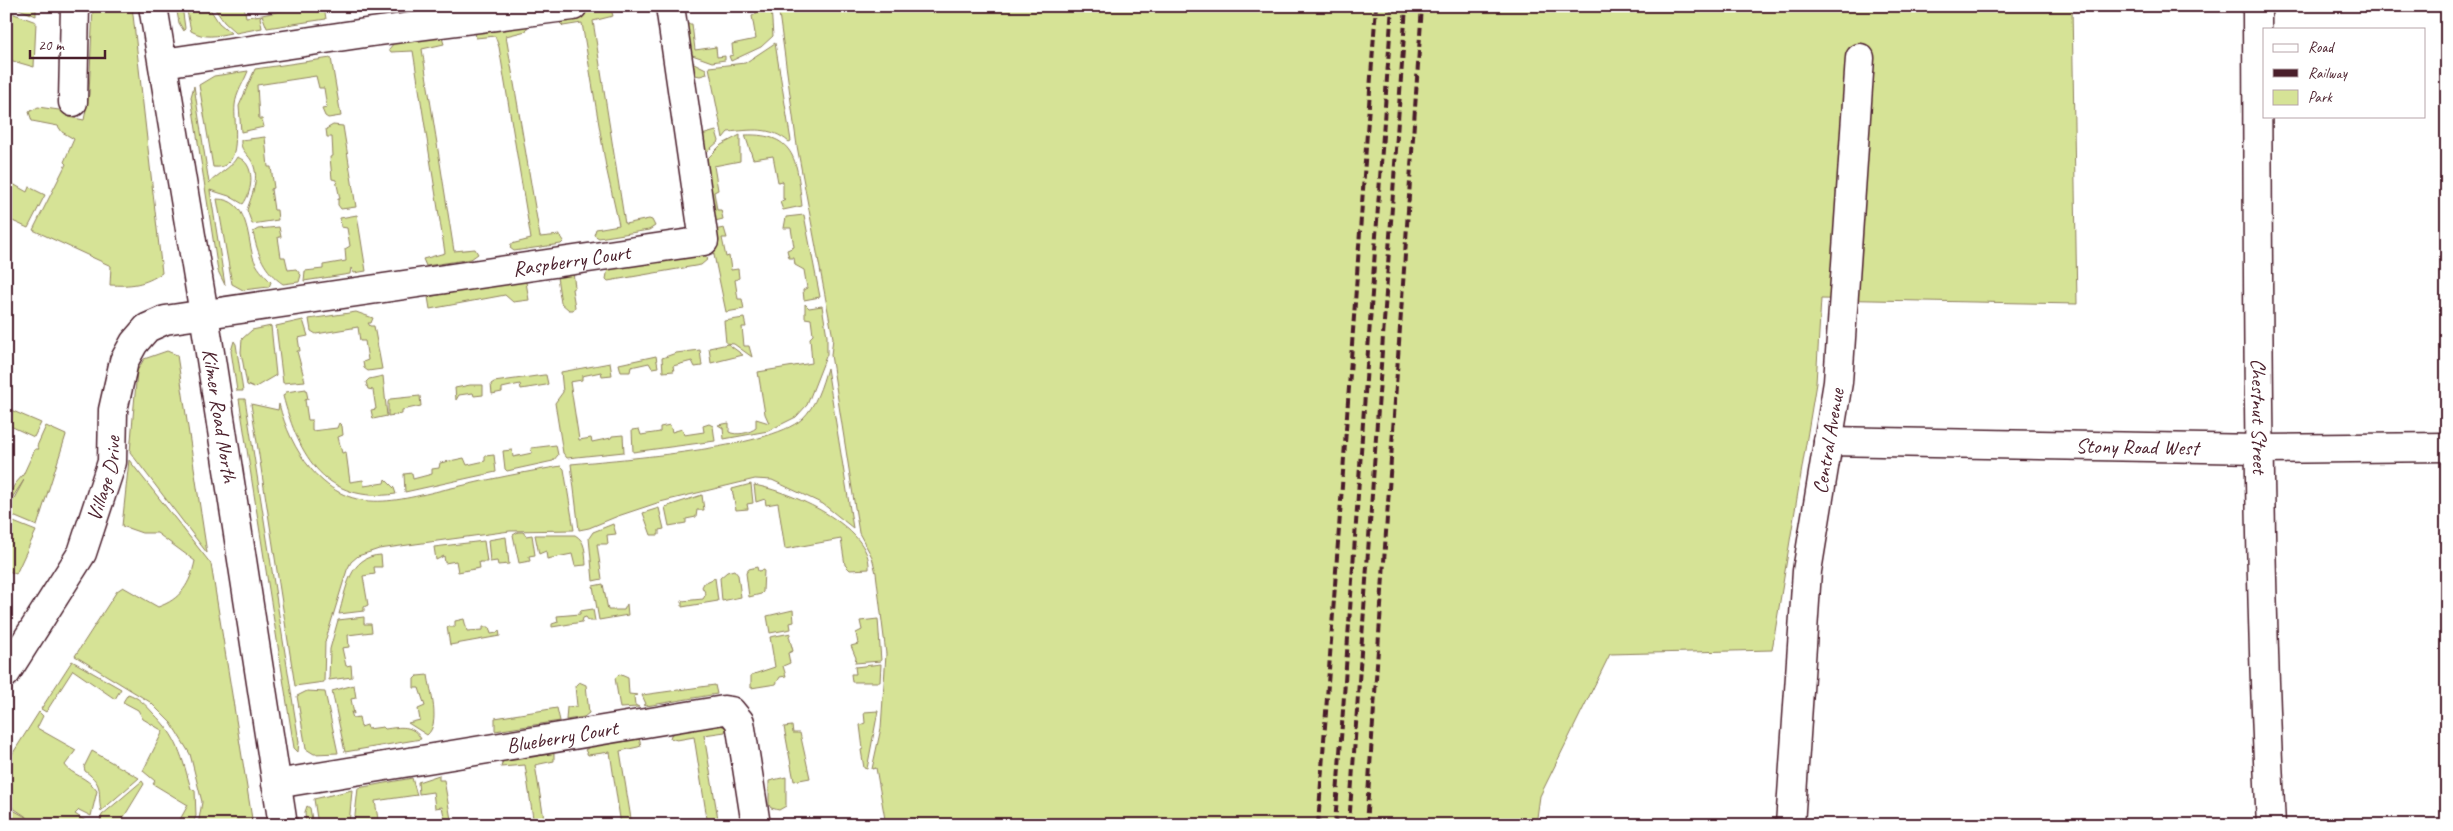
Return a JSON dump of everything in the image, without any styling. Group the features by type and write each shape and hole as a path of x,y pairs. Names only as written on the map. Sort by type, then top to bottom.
{"street":[{"path":"73,102 75,6"},
{"name":"Kilmer Road North","path":"153,6 204,314 283,825"},
{"path":"163,63 372,32 574,6"},
{"name":"Raspberry Court","path":"204,314 704,241 670,6"},
{"name":"Chestnut Street","path":"2257,6 2259,449 2263,677 2271,825"},
{"name":"Central Avenue","path":"1790,825 1807,571 1838,382 1860,58"},
{"name":"Village Drive","path":"6,673 82,553 112,462 113,410 124,361 134,343 147,328 166,320 204,314"},
{"name":"Stony Road West","path":"1828,441 2259,449 2447,447"},
{"name":"Blueberry Court","path":"276,784 724,710 731,711 740,722 756,825"}],"green space":[{"path":"12,6 36,6 36,16"},
{"path":"93,6 132,6 162,273 149,280 131,285 110,285 111,266 33,230 66,164 64,162 74,139 62,132 58,126 32,121 29,112 38,107 66,111 69,117 84,120 89,94"},
{"path":"176,6 182,6 184,31 179,23"},
{"path":"186,6 208,6 219,23 231,33 206,36 191,31"},
{"path":"213,6 244,6 246,17 262,15 260,17 262,28 236,33 224,22"},
{"path":"305,6 324,6 326,19 267,28 262,15"},
{"path":"384,6 432,6 385,14"},
{"path":"672,6 684,6 687,24 692,24 695,50 716,47 717,57 725,56 725,60 712,62 681,51"},
{"path":"755,6 771,6 773,36 761,47 731,61 729,56 733,55 732,44 756,39 752,16 756,14"},
{"path":"778,6 2072,6 2077,304 1821,299 1816,383 1772,650 1610,654 1540,796 1536,825 886,825 876,768 872,769 881,728 886,654 876,573 872,557 859,533 831,355 833,338 797,146"},
{"path":"611,9 613,16 593,21 625,224 649,219 652,220 655,226 649,230 599,238 594,235 596,229 619,225 606,167 582,23 563,26 558,21 570,14"},
{"path":"9,12 36,22 34,67 6,59 6,18"},
{"path":"528,25 526,31 506,36 540,237 560,235 564,241 561,244 514,251 510,248 511,244 531,239 499,47 495,36 476,38 475,32"},
{"path":"441,35 444,44 422,49 454,251 475,249 478,254 471,259 426,266 423,259 445,253 413,51 391,52 389,49 394,43"},
{"path":"775,43 791,141 789,142 775,133 760,130 728,132 723,138 709,67 745,63"},
{"path":"682,57 706,69 707,74 700,76 678,71"},
{"path":"331,58 341,116 328,118 325,116 322,109 327,108 324,88 319,88 316,76 257,85 259,119 262,119 264,127 241,132 239,106 255,69"},
{"path":"248,71 236,101 236,133 233,154 230,161 223,166 213,167 199,85 214,76"},
{"path":"194,86 209,183 228,168 237,157 243,160 250,171 251,185 243,204 229,196 210,190 225,285 218,271 191,97"},
{"path":"333,125 343,126 356,207 341,209 338,205 338,199 340,199 336,180 332,179 330,157 333,156 332,137 327,137 326,129"},
{"path":"716,131 719,141 694,163 691,138"},
{"path":"740,135 740,161 714,166 718,190 714,192 717,210 721,210 723,219 711,222 700,166 721,145"},
{"path":"745,135 775,139 785,145 795,164 802,206 783,210 780,202 785,199 783,199 783,181 778,182 773,156 753,159"},
{"path":"265,137 268,167 271,167 274,188 271,189 274,210 277,210 278,220 252,224 247,210 255,185 255,172 251,160 242,149 241,140"},
{"path":"6,180 27,192 29,187 45,195 28,228 6,218"},
{"path":"217,199 235,205 240,212 247,229 254,261 260,271 271,282 269,287 243,290 232,284"},
{"path":"357,215 366,271 354,273 351,268 350,274 304,281 305,271 323,269 323,265 346,261 345,249 350,246 347,228 341,227 340,218"},
{"path":"804,215 820,297 804,300 803,290 807,288 804,270 795,265 794,258 789,258 787,250 794,247 791,228 784,228 786,217"},
{"path":"279,227 281,237 278,237 281,257 285,257 288,270 296,269 301,275 299,282 283,284 276,279 266,268 257,248 253,232 258,229"},
{"path":"724,228 727,238 722,238 726,257 729,256 731,270 738,269 739,278 735,280 738,299 742,299 744,309 726,312 709,231"},
{"path":"703,253 708,259 701,265 608,281 606,279 608,268"},
{"path":"573,272 575,287 572,289 575,307 573,310 569,310 561,303 557,277"},
{"path":"522,280 526,282 529,300 513,302 505,295 430,309 428,297"},
{"path":"805,304 809,308 822,306 827,336 827,354 807,405 796,417 768,431 724,439 723,428 718,425 729,423 729,432 739,434 756,428 756,419 769,423 765,414 758,372 812,363 810,338 813,335 811,319 805,318"},
{"path":"356,312 373,318 371,323 368,323 370,326 374,326 382,369 368,371 364,368 363,362 368,360 365,341 360,341 358,327 316,334 311,331 309,319"},
{"path":"744,318 746,327 742,327 744,346 749,346 752,357 734,344 726,343 724,321"},
{"path":"303,320 308,336 298,338 300,351 297,351 305,381 283,383 276,326"},
{"path":"271,326 276,375 254,388 247,385 241,352 242,339 252,330"},
{"path":"234,341 243,391 237,391 231,351"},
{"path":"728,344 743,355 711,363 709,348"},
{"path":"700,350 702,366 695,367 692,361 673,366 674,371 663,372 662,358 676,353"},
{"path":"167,351 177,355 207,553 130,452 137,371 144,359"},
{"path":"656,356 658,367 652,368 649,363 631,367 630,372 621,372 619,364"},
{"path":"610,363 612,375 602,376 601,372 582,376 582,380 570,382 579,440 591,438 592,442 623,435 624,452 567,458 563,453 555,403 563,392 561,372"},
{"path":"827,368 853,528 823,504 772,480 755,479 660,502 579,530 571,464 692,451 759,438 784,429 807,414 818,395"},
{"path":"546,375 548,384 546,385 521,389 520,384 502,388 502,392 492,394 491,384 494,382"},
{"path":"383,376 387,416 373,419 371,410 376,409 373,390 368,389 366,382 369,379"},
{"path":"483,385 483,395 474,396 473,393 459,395 456,400 455,388"},
{"path":"306,389 308,399 305,400 308,420 312,420 312,431 337,428 339,423 342,426 343,435 338,437 342,453 346,452 350,482 363,480 364,486 384,483 385,479 394,488 396,494 372,495 351,491 334,483 319,472 307,456 298,438 283,396 286,392"},
{"path":"420,396 421,406 402,410 402,414 388,416 388,402 390,399"},
{"path":"239,399 245,399 299,742 298,752 294,748"},
{"path":"251,404 278,410 279,404 291,438 311,469 327,485 344,495 361,500 397,500 495,478 561,466 564,469 574,530 510,531 379,549 358,556 351,562 347,570 325,642 324,682 295,686"},
{"path":"6,408 41,423 34,437 6,424"},
{"path":"709,424 713,426 715,441 633,452 632,430 639,429 641,435 660,432 660,427 670,425 672,432 682,429 684,435 704,432 703,426"},
{"path":"46,426 66,435 37,526 6,513 24,480 6,507 6,494 9,495 23,475 35,449 39,449 37,446"},
{"path":"556,445 558,455 553,461 507,471 505,469 503,451 512,450 513,457 532,453 531,448"},
{"path":"494,455 496,472 405,492 404,474 412,473 413,479 432,474 432,469 439,468 440,463 464,458 467,465 485,461 485,456"},
{"path":"129,460 211,564 253,825 198,825 202,802 190,754 171,723 150,702 75,656 117,591 123,587 158,607 173,600 183,590 193,569 195,561 157,533 142,533 122,526"},
{"path":"751,484 753,503 747,504 748,509 736,510 732,489"},
{"path":"754,485 807,503 843,525 857,539 866,553 869,569 850,570 845,565 841,539 785,549 778,503 766,505 765,499 756,502"},
{"path":"702,495 704,510 697,510 696,517 686,519 686,523 669,526 665,507"},
{"path":"659,508 664,529 659,530 659,535 651,535 643,513"},
{"path":"6,519 36,531 16,574 6,570"},
{"path":"613,524 616,534 607,535 608,544 597,544 602,579 593,581 589,538 593,532"},
{"path":"523,532 526,536 532,535 535,555 529,556 530,561 519,563 513,535"},
{"path":"535,535 575,535 583,544 586,565 575,566 572,554 547,559 546,551 539,554"},
{"path":"506,537 509,564 498,565 497,561 490,562 488,540"},
{"path":"484,541 487,562 479,562 480,568 458,572 456,561 445,563 444,556 436,560 434,547"},
{"path":"381,555 382,567 374,567 375,574 363,576 368,605 364,607 364,611 339,614 347,585 355,568 362,561 370,557"},
{"path":"757,567 758,571 764,570 763,592 749,597 746,573 749,569"},
{"path":"734,570 738,575 741,597 722,601 720,578 727,572"},
{"path":"715,578 718,601 682,607 682,601 703,599 706,594 702,587 704,583"},
{"path":"603,584 608,610 624,610 627,604 628,615 599,620 593,586"},
{"path":"593,609 595,621 589,621 586,617 583,618 582,622 552,627 552,624 558,622 557,616 580,614 580,611"},
{"path":"793,610 794,622 790,623 791,629 770,633 767,616"},
{"path":"364,617 364,624 371,624 372,632 348,635 349,647 342,648 346,666 351,665 352,677 329,680 330,649 338,620"},
{"path":"464,619 467,631 483,630 483,627 489,627 491,634 497,633 499,630 500,636 450,645 447,627 455,627 455,621"},
{"path":"878,619 881,661 855,663 856,658 851,646 858,644 856,633 862,630 860,621"},
{"path":"791,633 789,636 793,651 788,653 790,663 783,666 786,676 780,677 776,684 751,688 751,675 775,667 770,637"},
{"path":"72,661 121,689 115,699 73,670 46,712 41,709"},
{"path":"881,664 880,682 852,682 851,674 856,674 855,667"},
{"path":"619,674 628,678 629,694 638,695 634,696 635,705 639,707 620,708 615,678"},
{"path":"428,675 434,715 431,730 427,735 408,723 420,720 418,709 425,706 419,688 414,688 414,679 417,676"},
{"path":"579,682 586,685 589,713 584,717 566,720 567,707 577,706 575,686"},
{"path":"354,685 356,698 351,699 354,714 351,712 353,718 359,717 361,727 367,725 368,729 383,727 385,729 406,728 414,731 421,739 345,752 332,691"},
{"path":"715,685 717,694 643,705 646,704 642,695"},
{"path":"307,691 325,692 338,753 314,754 306,749 297,696"},
{"path":"128,694 148,707 174,739 191,789 195,790 196,816 192,825 177,825 188,805 153,784 155,781 143,771 163,731 143,719 138,710 123,702"},
{"path":"557,708 560,721 495,731 495,718"},
{"path":"878,711 867,769 864,768 861,750 863,749 860,725 865,723 864,712"},
{"path":"39,712 43,716 37,728 76,750 65,765 89,782 97,791 91,816 79,810 75,814 87,822 83,825 6,825 6,806 31,820 6,803 6,764"},
{"path":"719,724 726,728 725,732 704,735 719,825 708,825 694,737 677,740 670,738 672,732"},
{"path":"792,726 793,733 800,733 810,778 794,781 784,727"},
{"path":"639,738 641,746 620,751 632,825 621,825 610,752 588,755 585,750 592,745"},
{"path":"92,751 139,778 101,811 98,785 85,771 84,767"},
{"path":"550,752 554,754 554,761 535,765 545,825 534,825 525,765 501,767 503,760"},
{"path":"439,775 439,780 444,780 452,825 446,825 442,807 435,808 433,792 419,794 418,782"},
{"path":"786,777 786,806 779,810 771,808 769,805 769,781"},
{"path":"412,778 417,795 375,801 379,825 354,825 358,788"},
{"path":"142,781 144,784 119,825 107,825 100,821 102,815"},
{"path":"352,790 349,825 318,825 314,799"},
{"path":"307,806 310,808 313,825 306,825 305,812"}],"railway":[{"path":"1318,825 1376,6"},
{"path":"1335,825 1392,6"},
{"path":"1349,825 1406,6"},
{"path":"1366,825 1422,6"}]}
